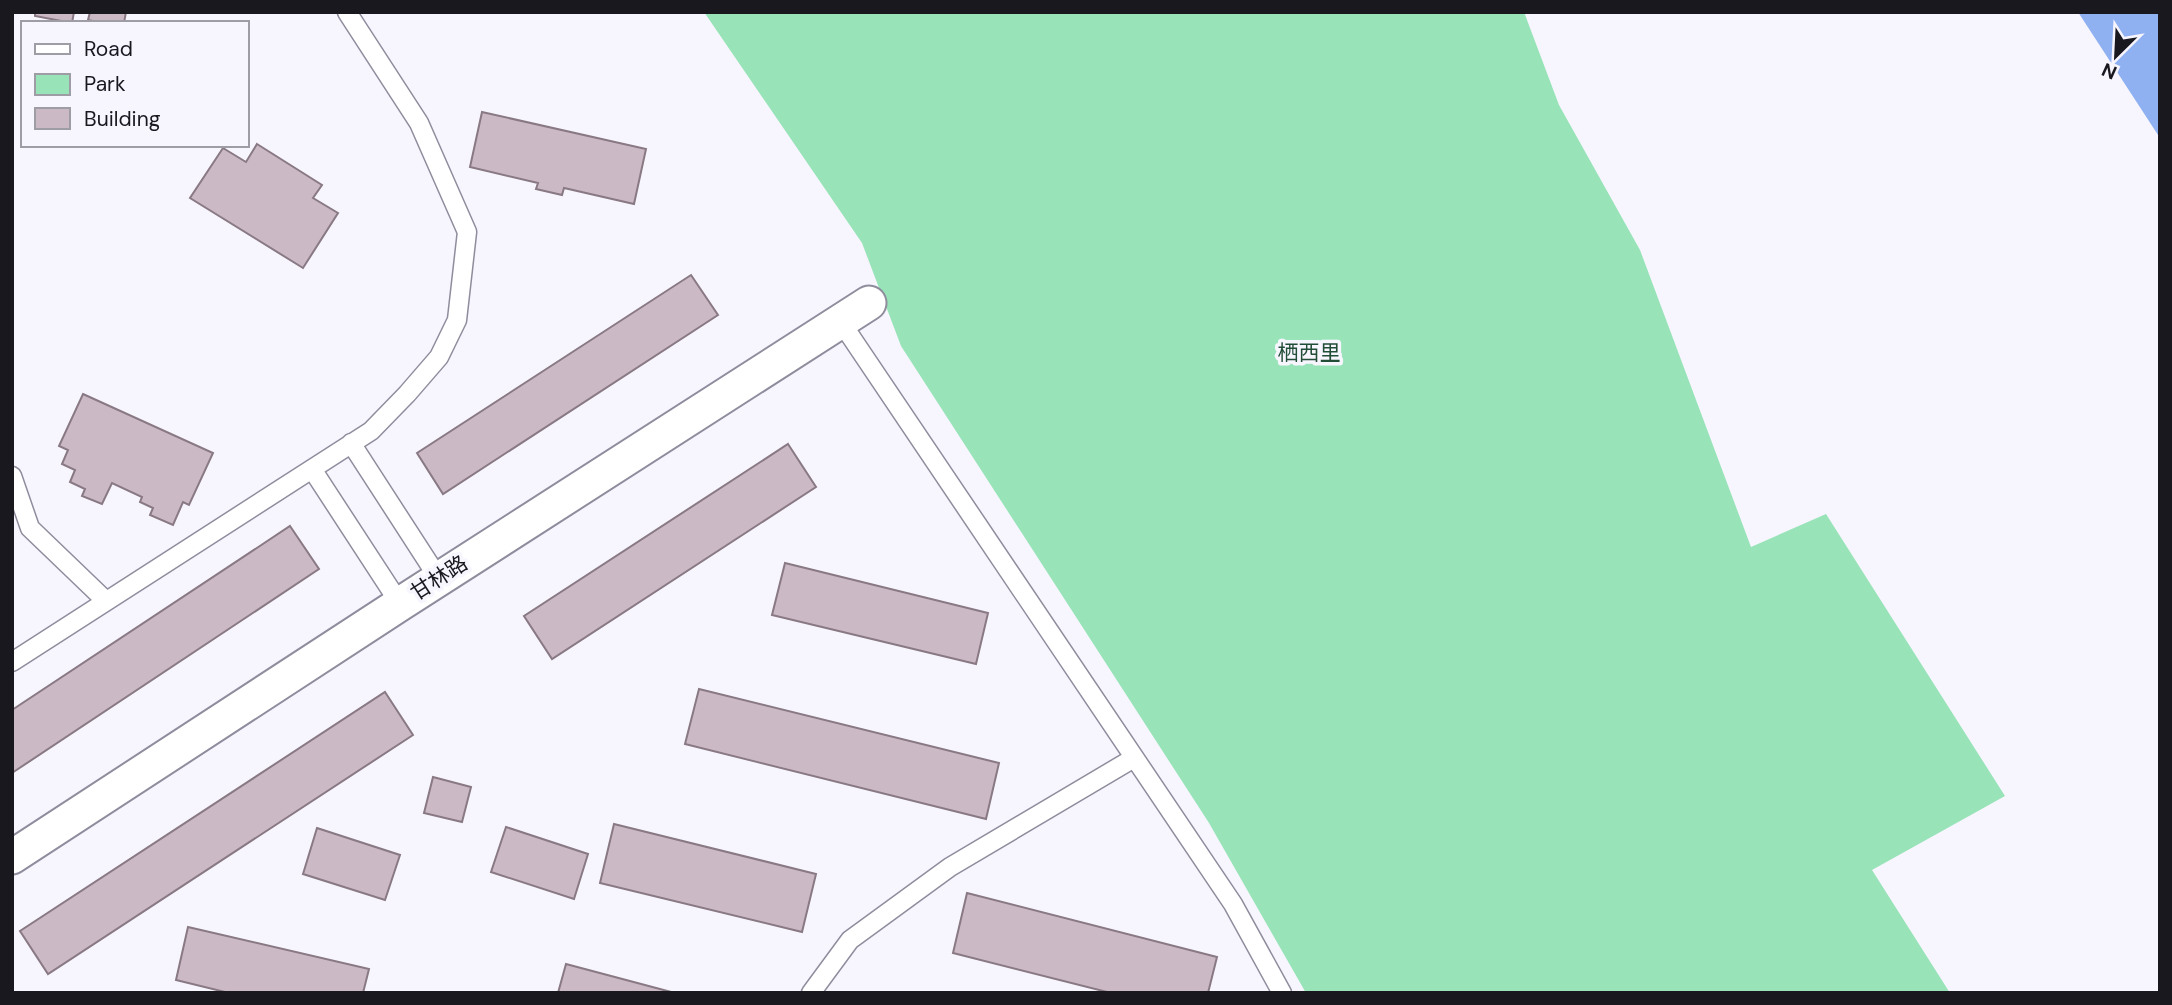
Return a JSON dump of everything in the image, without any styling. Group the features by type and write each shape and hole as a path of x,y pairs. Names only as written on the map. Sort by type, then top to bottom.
{"street":[{"name":"甘林路","path":"12,857 869,303"}],"lane":[{"path":"12,662 371,431 439,357 457,320 467,232 419,123 347,12"},
{"path":"841,322 1233,904 1282,993"},
{"path":"351,443 439,579"},
{"path":"312,468 400,604"},
{"path":"12,476 30,527 106,601"},
{"path":"811,993 850,940 939,875 1134,758"}],"green space":[{"name":"栖西里","path":"704,12 1524,12 1559,105 1640,250 1751,547 1826,514 2005,796 1872,870 1950,993 1306,993 1209,823 901,346 862,243"}],"water":[{"path":"2078,12 2160,12 2160,138"}],"building":[{"path":"35,12 74,12 72,21 35,16"},
{"path":"90,12 126,12 124,21 88,20"},
{"path":"482,112 646,149 634,204 564,188 562,195 536,189 538,183 470,167"},
{"path":"257,144 322,185 313,198 338,213 303,268 190,198 223,148 246,162"},
{"path":"691,275 718,315 443,494 417,453"},
{"path":"83,394 213,453 189,505 183,502 173,525 150,515 153,508 140,502 142,497 112,483 102,504 82,496 85,489 70,482 75,470 62,464 68,450 59,446"},
{"path":"788,444 816,487 552,659 524,616"},
{"path":"290,526 319,569 12,773 12,710"},
{"path":"785,563 988,613 976,664 772,615"},
{"path":"699,689 999,763 986,819 685,744"},
{"path":"385,692 413,735 48,974 20,931"},
{"path":"433,777 471,787 462,822 424,813"},
{"path":"614,824 816,874 802,932 600,883"},
{"path":"506,827 588,854 574,899 491,872"},
{"path":"317,828 400,855 385,900 303,874"},
{"path":"967,893 1217,957 1208,993 1111,993 953,953"},
{"path":"188,927 369,969 363,993 229,993 176,980"},
{"path":"566,964 675,993 558,993"}]}
